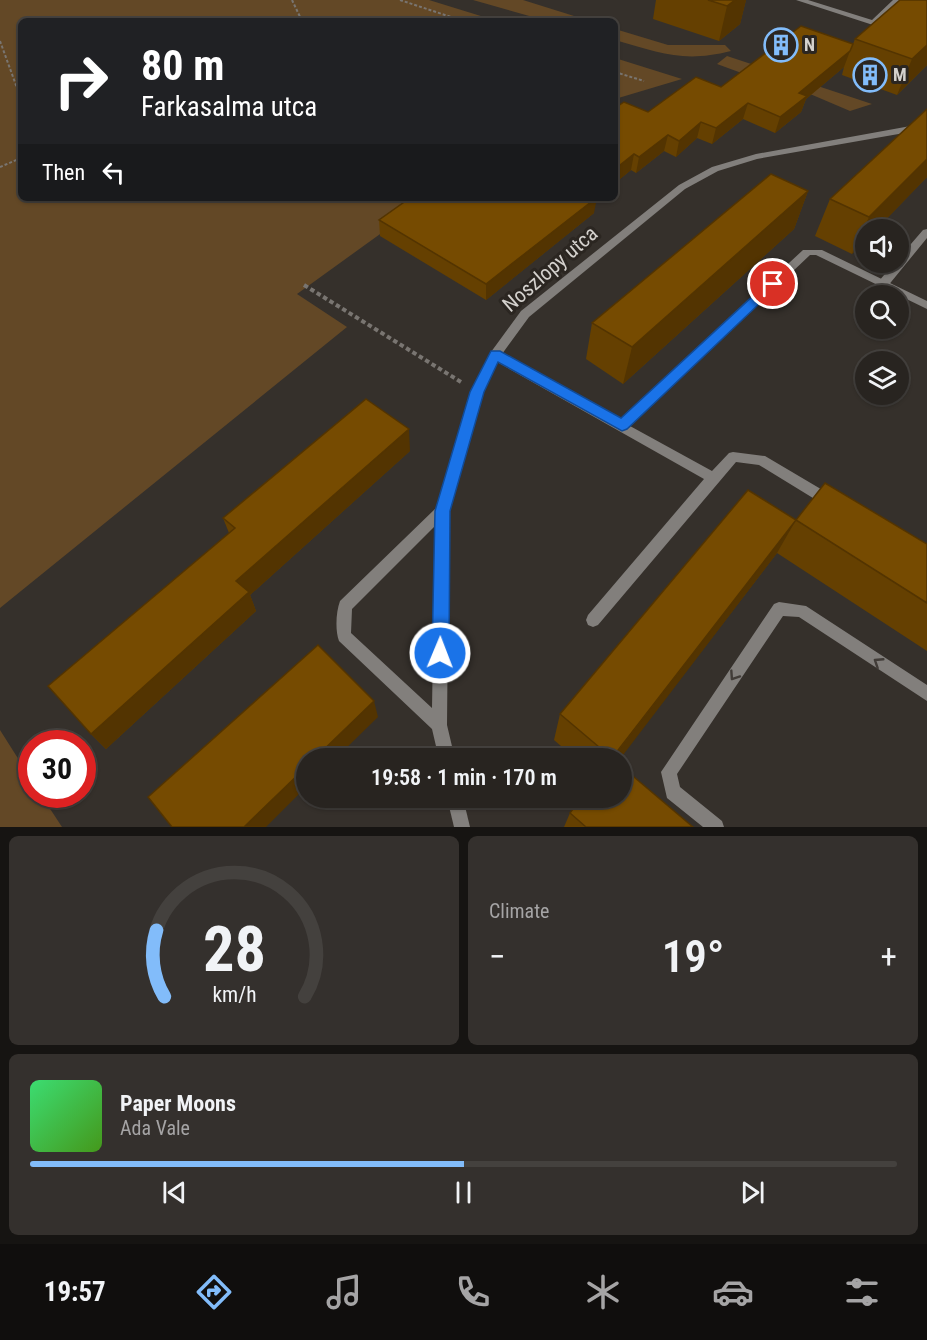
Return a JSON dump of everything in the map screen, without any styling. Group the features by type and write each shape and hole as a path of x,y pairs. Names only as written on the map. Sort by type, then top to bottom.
{"street":[{"path":"800,0 873,23"},
{"path":"866,31 897,0"},
{"name":"Noszlopy utca","path":"444,748 439,725 442,511 477,392 495,355 525,314 682,187 715,169 756,158 927,126"},
{"path":"883,284 927,232"},
{"path":"622,426 807,252 818,252 927,305"},
{"path":"495,355 713,478"},
{"path":"593,620 733,457 761,460 839,507"},
{"name":"Noszlopy utca","path":"439,725 344,636 345,606 442,511"},
{"path":"716,827 673,792 669,772 779,609 801,611 927,694"},
{"path":"457,808 462,827"}],"path":[{"path":"292,0 301,18"},
{"path":"400,0 454,18"},
{"path":"0,41 18,91"},
{"path":"618,73 644,81"},
{"path":"0,167 18,159"},
{"path":"304,285 477,392"}],"shaded area":[{"path":"0,0 429,0 487,18 18,18 18,201 426,201 297,294 347,327 0,608"},
{"path":"473,0 523,0 580,18 536,18"},
{"path":"618,30 668,45 725,45 731,51 714,55 686,56 646,49 618,41"},
{"path":"727,56 872,104 850,111 789,85 747,75 717,64"},
{"path":"618,59 682,79 618,98"},
{"path":"0,730 18,758 18,808 50,808 62,827 0,827"}],"building":[{"path":"708,0 735,0 727,6"},
{"path":"900,0 927,0 927,45 912,59 855,39"},
{"path":"801,26 853,44 850,51 799,93 807,96 780,117 748,103 716,128 701,122 679,141 668,135 639,157 634,154 618,167 618,106 624,102 648,112 696,77 721,87"},
{"path":"927,109 927,159 869,217 830,199"},
{"path":"771,174 808,191 632,347 592,323"},
{"path":"406,201 592,201 486,284 379,220"},
{"path":"366,399 409,429 236,581 249,592 95,730 87,730 48,686 235,528 223,518"},
{"path":"825,483 927,544 927,603 796,520"},
{"path":"748,490 796,520 620,748 600,748 560,714"},
{"path":"318,645 374,701 325,748 296,748 296,777 244,827 172,827 148,797"},
{"path":"632,775 693,827 586,827 570,813 574,808 632,808"}],"place":[{"name":"N","path":"781,45"},
{"name":"M","path":"870,75"}],"route":[{"path":"440,653 442,511 477,392 495,355 622,426 773,284"}]}
